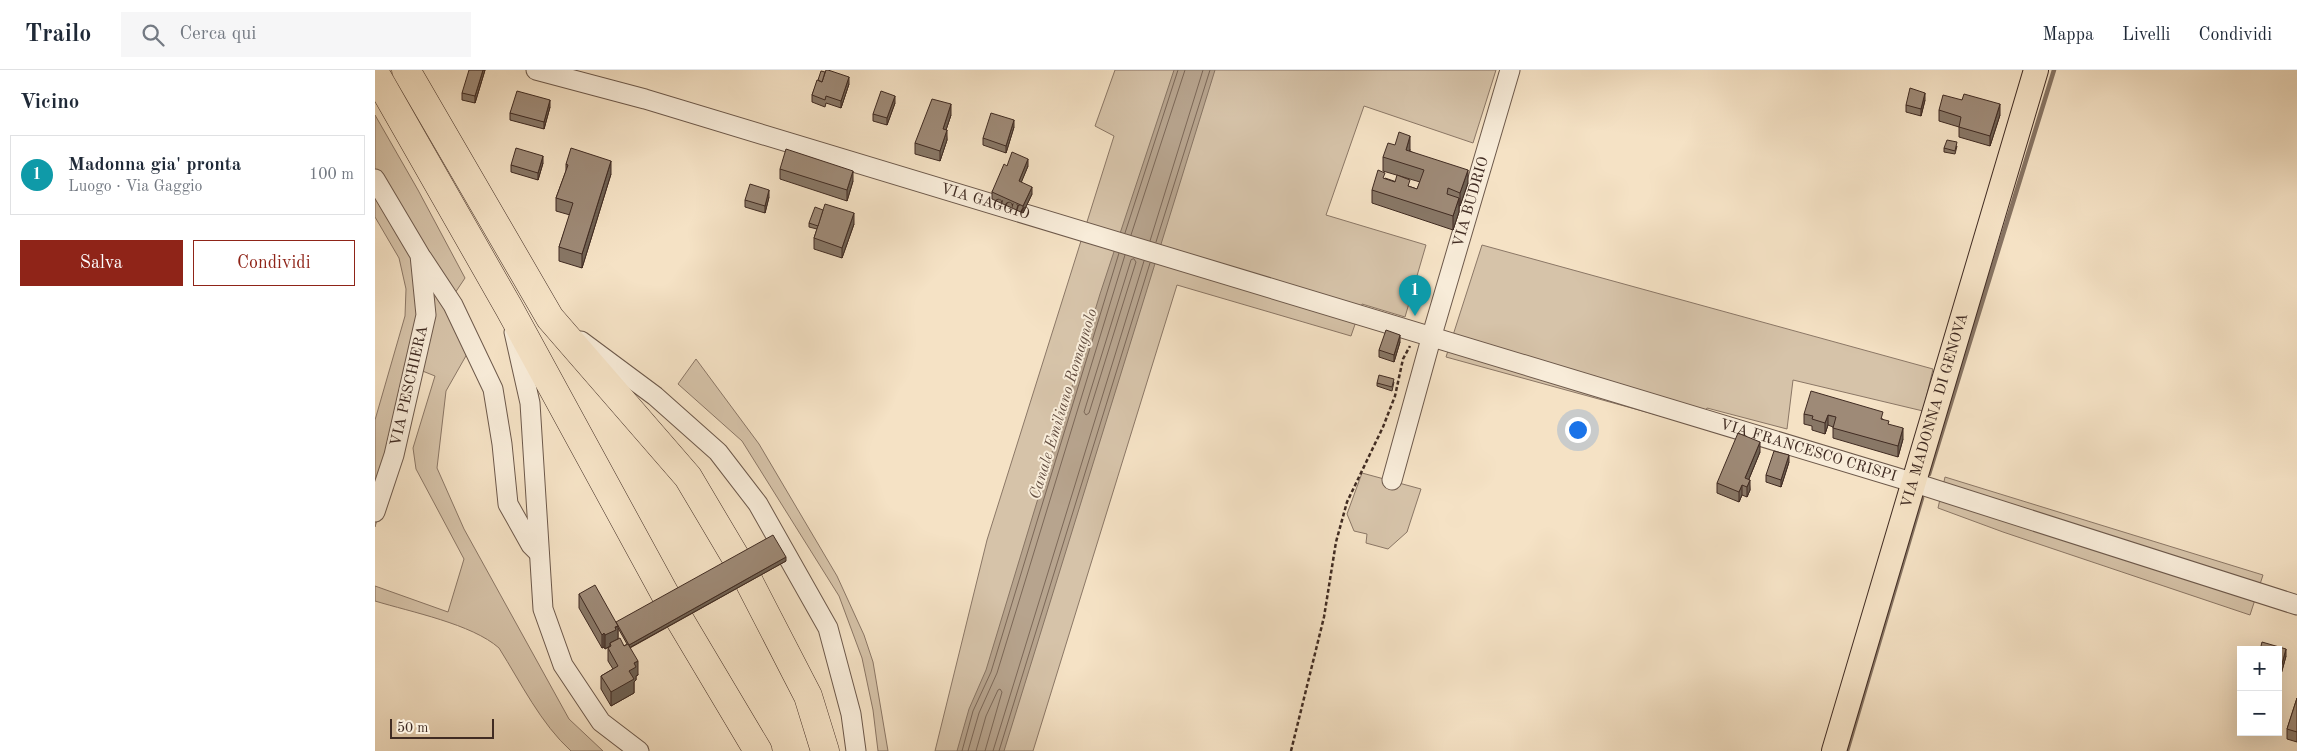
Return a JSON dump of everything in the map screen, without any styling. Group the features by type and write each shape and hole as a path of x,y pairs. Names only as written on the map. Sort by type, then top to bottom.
{"highway":[{"path":"405,70 550,318 688,476 742,568 808,696 825,751"},
{"path":"375,73 509,308 671,605 758,751"}],"main road":[{"name":"VIA MADONNA DI GENOVA","path":"1834,751 2036,70"}],"street":[{"name":"VIA GAGGIO","path":"536,70 645,99 1428,334"},
{"name":"VIA BUDRIO","path":"1391,480 1428,334 1510,70"},
{"name":"VIA PESCHIERA","path":"375,179 420,255 426,315 394,455 375,512"},
{"path":"420,255 453,305 493,389 502,444 508,504 531,545 539,553"},
{"path":"509,308 530,403 543,609 563,665 601,722 639,751"},
{"path":"550,318 655,396 718,452 758,504 828,628 851,714 855,751"},
{"name":"VIA FRANCESCO CRISPI","path":"1428,334 1915,483 2297,605"}],"path":[{"path":"1291,751 1324,617 1336,542 1347,502 1386,420 1395,396 1403,359 1410,346 1428,334"}],"shaded area":[{"path":"1115,70 1496,70 1473,143 1364,106 1326,215 1426,245 1405,317 1362,304 1351,336 1177,285 1033,751 935,751 987,540 1114,136 1095,126"},
{"path":"375,115 465,278 445,308 467,354 446,391 437,468 464,529 569,719 603,751 571,751 541,716 499,648 487,640 457,625 375,601 375,586 448,612 464,559 416,469 413,448 435,376 420,370 375,527 375,420 405,316 406,289 399,258 375,217"},
{"path":"1482,245 1933,369 1923,411 1793,380 1787,429 1707,408 1697,426 1446,357"},
{"path":"696,359 759,444 837,576 864,635 873,662 888,751 878,751 873,710 862,658 839,596 742,441 678,384"},
{"path":"1362,473 1421,489 1407,532 1388,549 1366,543 1367,534 1354,531 1347,514"},
{"path":"1945,477 2263,575 2250,615 2003,532 1938,508"}],"water":[{"path":"1174,70 1215,70 1004,751 957,751 969,709 986,670 1100,294"}],"building":[{"path":"469,70 483,70 475,96 462,93"},
{"path":"826,70 849,77 841,101 826,96 825,100 812,95 817,80 822,82"},
{"path":"821,71 825,72 822,82 818,80"},
{"path":"1910,88 1925,93 1921,109 1906,105"},
{"path":"517,91 550,100 544,122 510,113"},
{"path":"881,91 895,96 887,118 873,114"},
{"path":"1964,94 2000,104 1990,136 1959,127 1961,117 1939,110 1943,95 1962,100"},
{"path":"932,99 951,104 943,129 947,130 940,151 915,143"},
{"path":"991,113 1014,120 1006,146 983,138"},
{"path":"1399,132 1410,136 1406,150 1468,170 1460,193 1448,188 1447,194 1459,198 1453,216 1372,190 1378,170 1385,173 1383,178 1395,182 1397,175 1410,180 1408,186 1417,189 1424,170 1383,157 1388,143 1395,145"},
{"path":"1947,140 1957,142 1955,151 1944,148"},
{"path":"516,148 543,156 538,173 511,165"},
{"path":"571,148 611,161 582,254 559,247 573,203 556,198 568,165 566,164"},
{"path":"786,149 853,171 847,190 780,169"},
{"path":"1012,152 1028,159 1019,181 1032,187 1023,206 992,192 1004,164 1007,166"},
{"path":"750,184 769,190 765,206 745,200"},
{"path":"825,204 854,213 842,248 814,238"},
{"path":"815,207 823,210 818,226 809,223"},
{"path":"1386,330 1400,335 1394,355 1379,350"},
{"path":"1379,375 1394,379 1392,387 1377,383"},
{"path":"1811,391 1883,412 1881,419 1889,421 1888,424 1903,428 1898,446 1833,428 1836,417 1828,415 1825,423 1812,419 1813,416 1804,414"},
{"path":"1738,433 1760,442 1745,478 1750,480 1747,487 1742,485 1739,492 1717,483"},
{"path":"1774,451 1789,455 1781,480 1766,475"},
{"path":"773,535 786,557 629,645 616,622"},
{"path":"595,585 618,626 615,627 616,630 605,635 604,633 602,635 579,594"},
{"path":"620,638 624,646 628,644 638,661 634,663 636,667 629,671 634,679 611,692 601,676 618,666 608,648 611,646 610,643"},
{"path":"2262,642 2276,646 2261,646"},
{"path":"2282,648 2286,649 2282,664"},
{"path":"2297,698 2297,732 2287,729"}],"waterway":[{"path":"1929,474 2054,70"},
{"path":"1847,751 1922,498"}],"place":[{"name":"Madonna gia' pronta","path":"1415,316"}],"water label":[{"name":"Canale Emiliano Romagnolo","path":"1064,404"}]}
